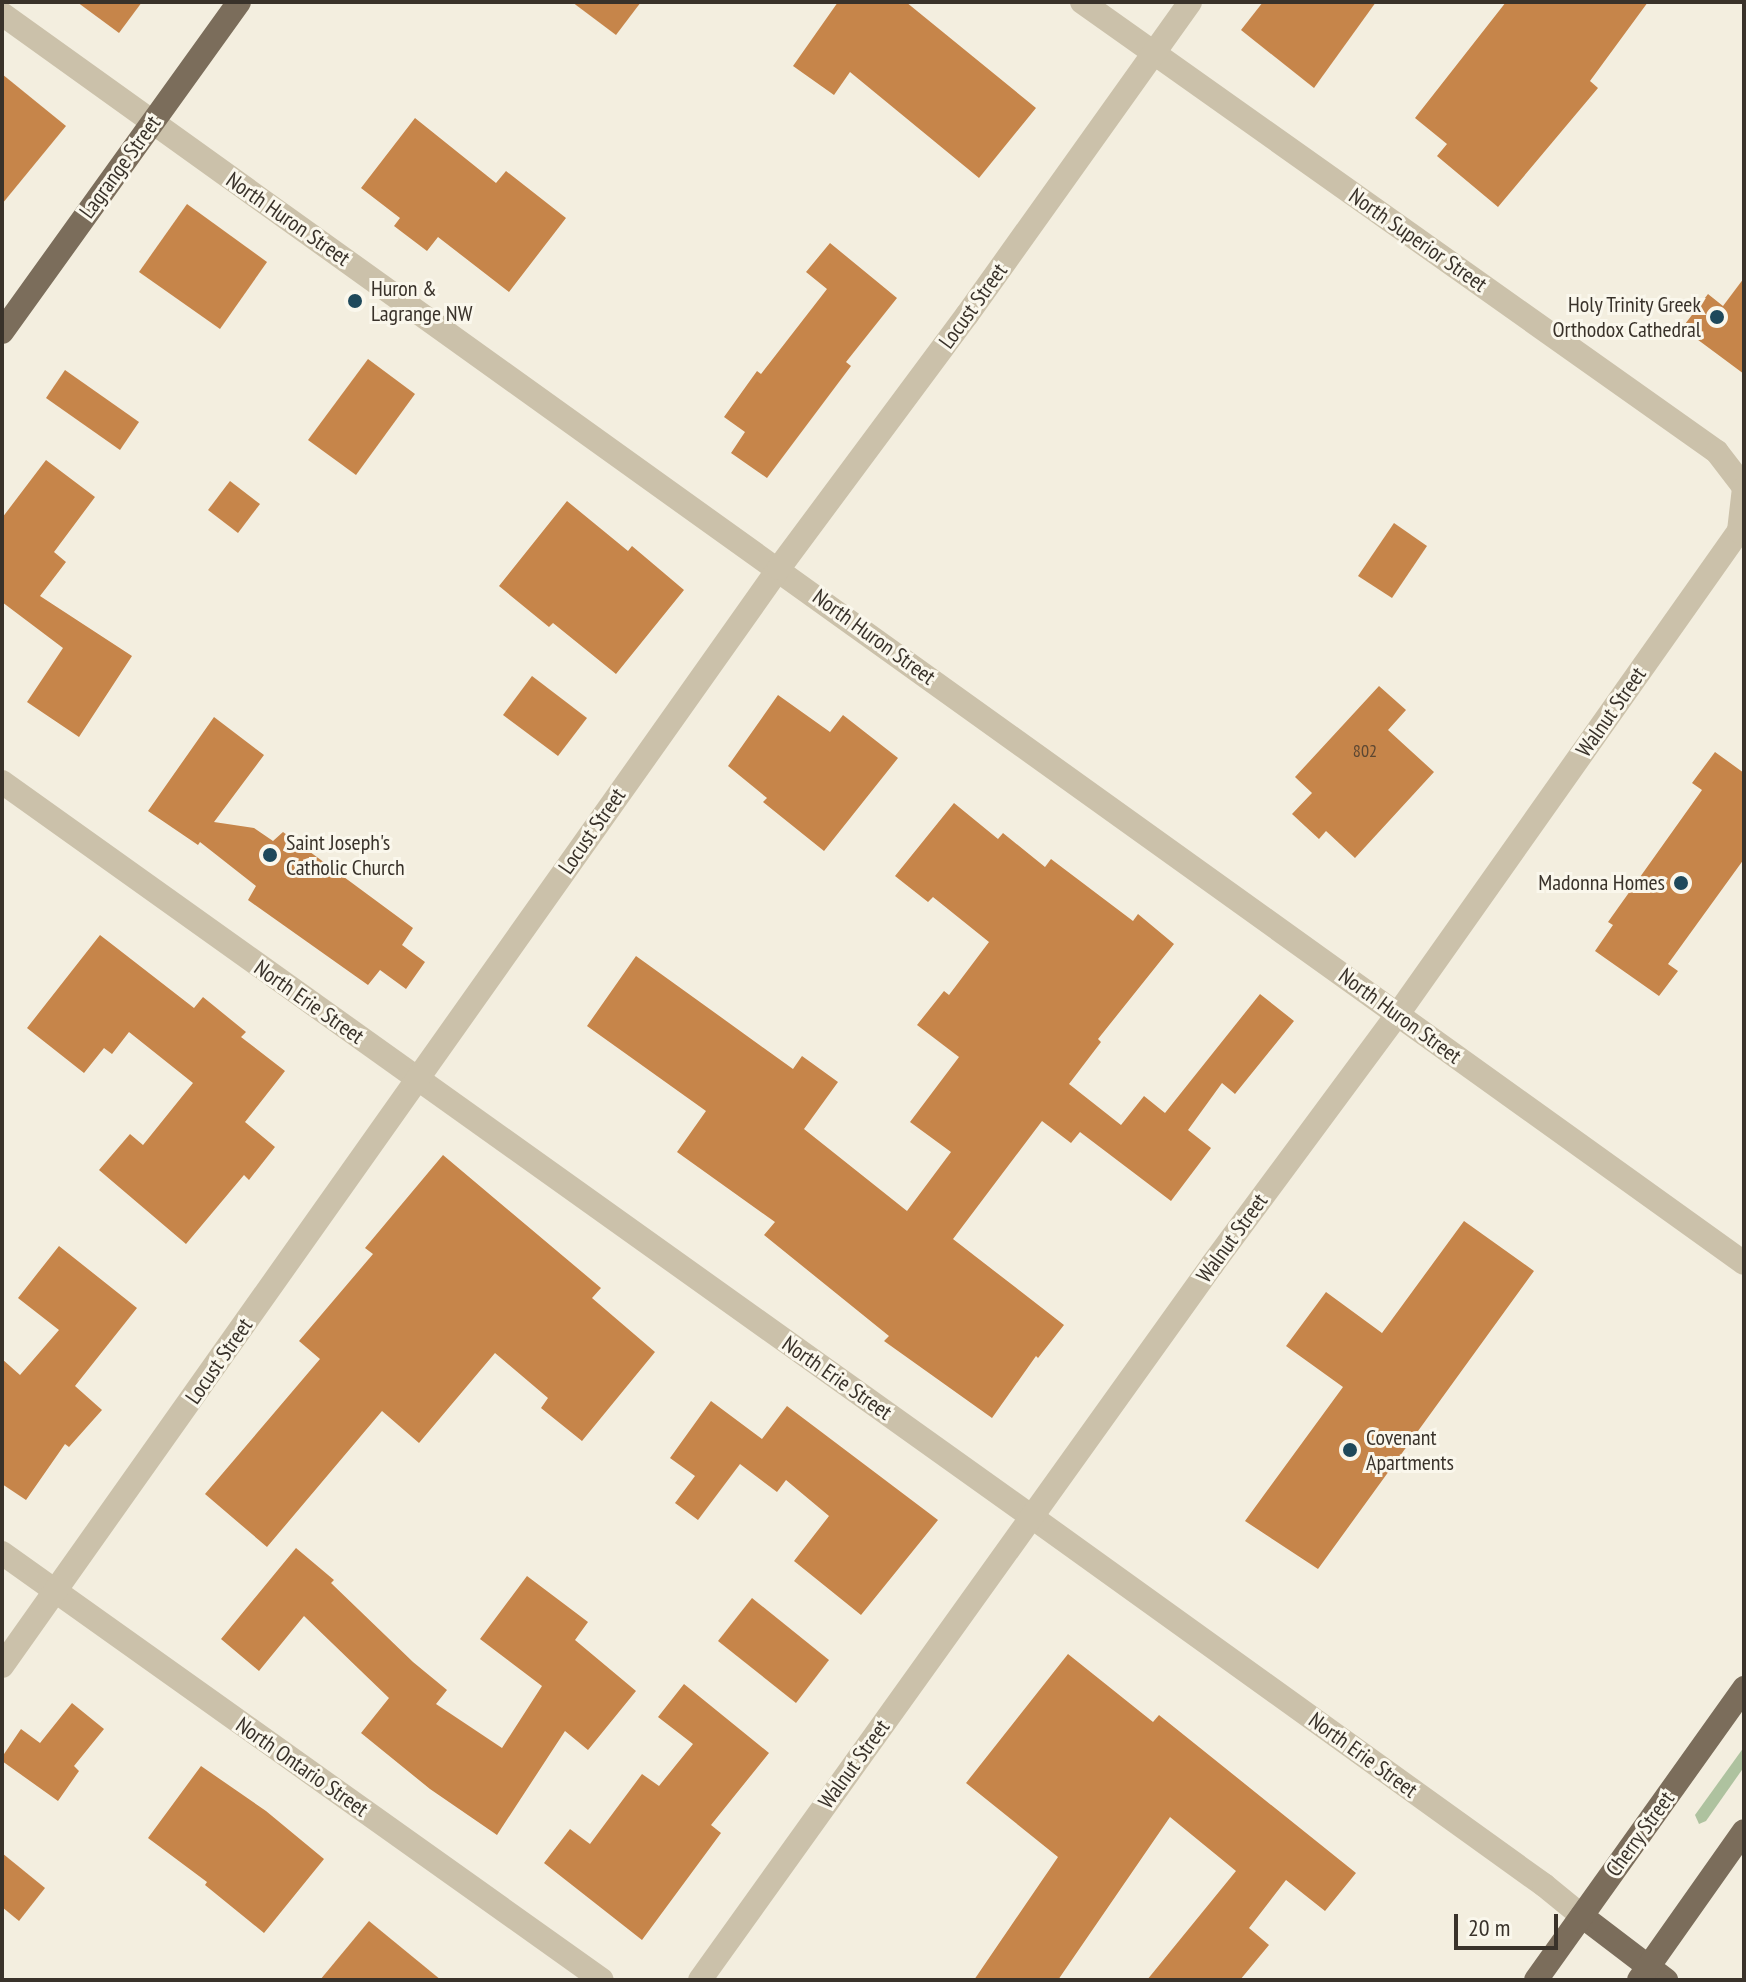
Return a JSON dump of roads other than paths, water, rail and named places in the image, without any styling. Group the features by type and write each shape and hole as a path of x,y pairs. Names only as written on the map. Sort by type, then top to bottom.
{"main road":[{"name":"Lagrange Street","path":"2,332 239,2"},
{"name":"Cherry Street","path":"1536,1980 1744,1688"},
{"path":"1651,1976 1744,1831"},
{"name":"North Erie Street","path":"1582,1916 1651,1976"}],"street":[{"name":"North Superior Street","path":"1082,2 1717,452 1744,488"},
{"name":"Locust Street","path":"2,1666 779,568 967,315 1190,2"},
{"name":"North Huron Street","path":"2,14 779,568 1744,1263"},
{"name":"Walnut Street","path":"700,1980 1398,1014 1739,531 1744,488"},
{"name":"North Erie Street","path":"2,782 1032,1517 1544,1885 1582,1916"},
{"name":"North Ontario Street","path":"2,1553 602,1980"}],"place":[{"name":"Huron & Lagrange NW","path":"355,301"},
{"name":"Holy Trinity Greek Orthodox Cathedral","path":"1717,317"},
{"name":"Saint Joseph's Catholic Church","path":"270,855"},
{"name":"Madonna Homes","path":"1681,883"},
{"name":"Covenant Apartments","path":"1350,1450"}]}
